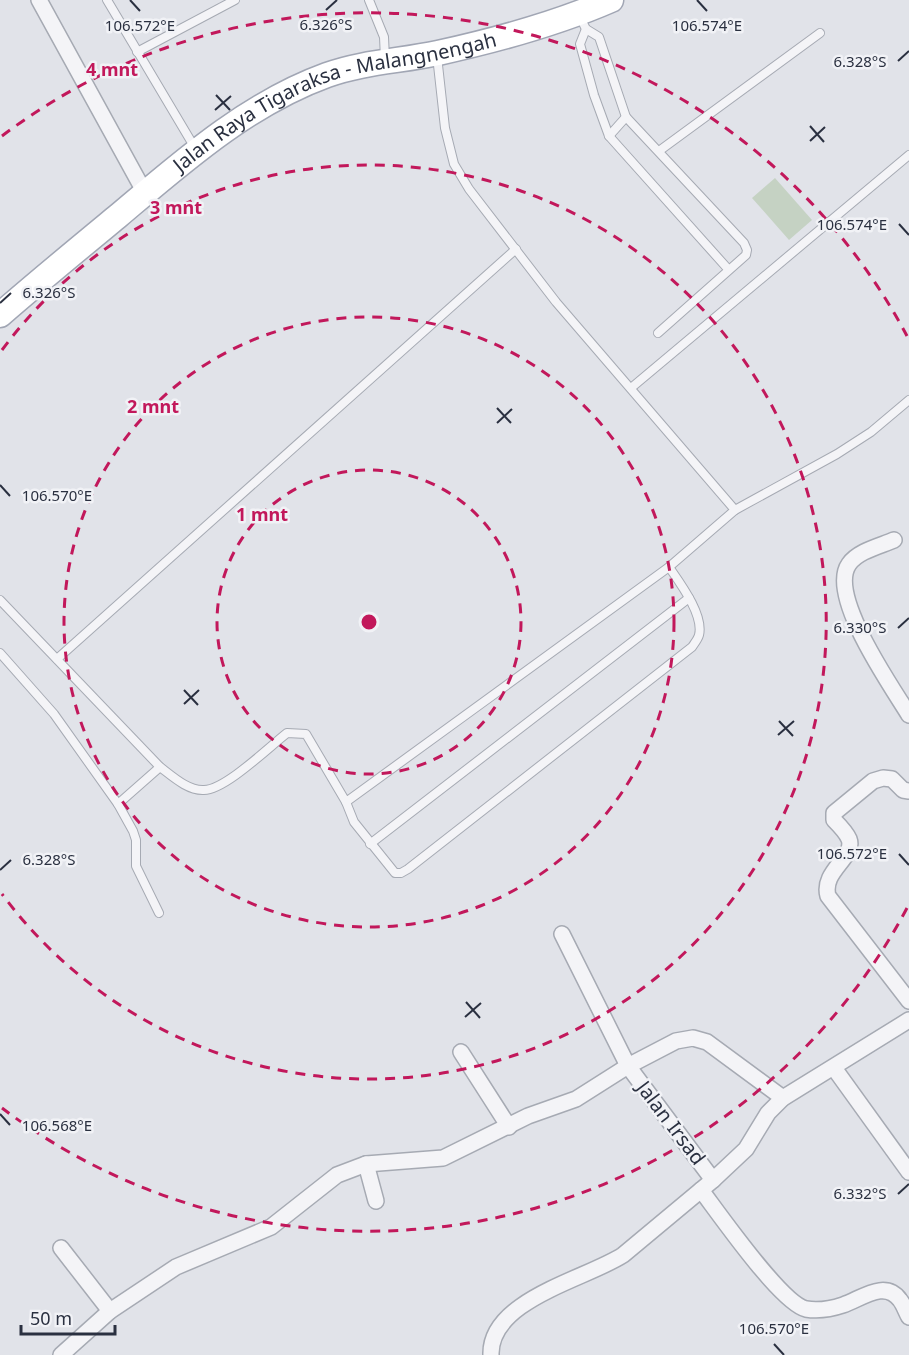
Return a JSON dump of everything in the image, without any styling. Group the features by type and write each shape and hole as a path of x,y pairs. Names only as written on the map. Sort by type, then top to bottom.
{"main road":[{"name":"Jalan Raya Tigaraksa - Malangnengah","path":"0,315 197,151 238,120 283,94 326,75 355,66 436,53 582,21 608,0"}],"street":[{"path":"39,0 145,193"},
{"path":"894,540 858,555 847,566 845,580 850,604 868,649 909,715"},
{"path":"909,792 903,790 892,779 878,779 834,813 834,820 848,837 850,845 827,881 826,890 909,1001"},
{"name":"Jalan Irsad","path":"562,934 628,1066 713,1180"},
{"path":"491,1355 494,1334 513,1313 553,1288 613,1262 623,1255 713,1180 746,1149 768,1113 783,1098 909,1020"},
{"path":"61,1355 110,1311 183,1263 271,1227 337,1175 366,1164 443,1158 528,1116 576,1099 628,1066 676,1041 693,1038 706,1042 783,1098"},
{"path":"461,1052 509,1126"},
{"path":"834,1068 907,1165"},
{"path":"366,1164 376,1201"},
{"path":"701,1190 776,1287 794,1303 809,1310 828,1309 875,1291 884,1290 900,1300 909,1317"},
{"path":"61,1248 110,1311"}],"lane":[{"path":"106,0 197,151"},
{"path":"137,52 235,0"},
{"path":"369,0 384,37 386,61"},
{"path":"582,21 599,37 626,117 744,243 747,250 746,255 658,333"},
{"path":"582,21 580,44 594,95 609,135 728,269"},
{"path":"659,151 820,33"},
{"path":"436,53 445,128 454,164 469,189 556,302 735,510"},
{"path":"609,135 626,117"},
{"path":"631,388 909,155"},
{"path":"57,659 516,249"},
{"path":"346,802 669,567 735,510 837,454 871,432 909,400"},
{"path":"0,600 160,767 181,782 203,791 220,787 287,733 306,734 346,802 354,822 395,873 401,873 692,647 699,635 697,619 689,598 669,567"},
{"path":"370,844 689,598"},
{"path":"0,653 54,714 117,804 133,831 136,840 136,866 159,913"},
{"path":"117,804 160,767"}],"green space":[{"path":"775,178 812,220 789,240 752,198"}]}
